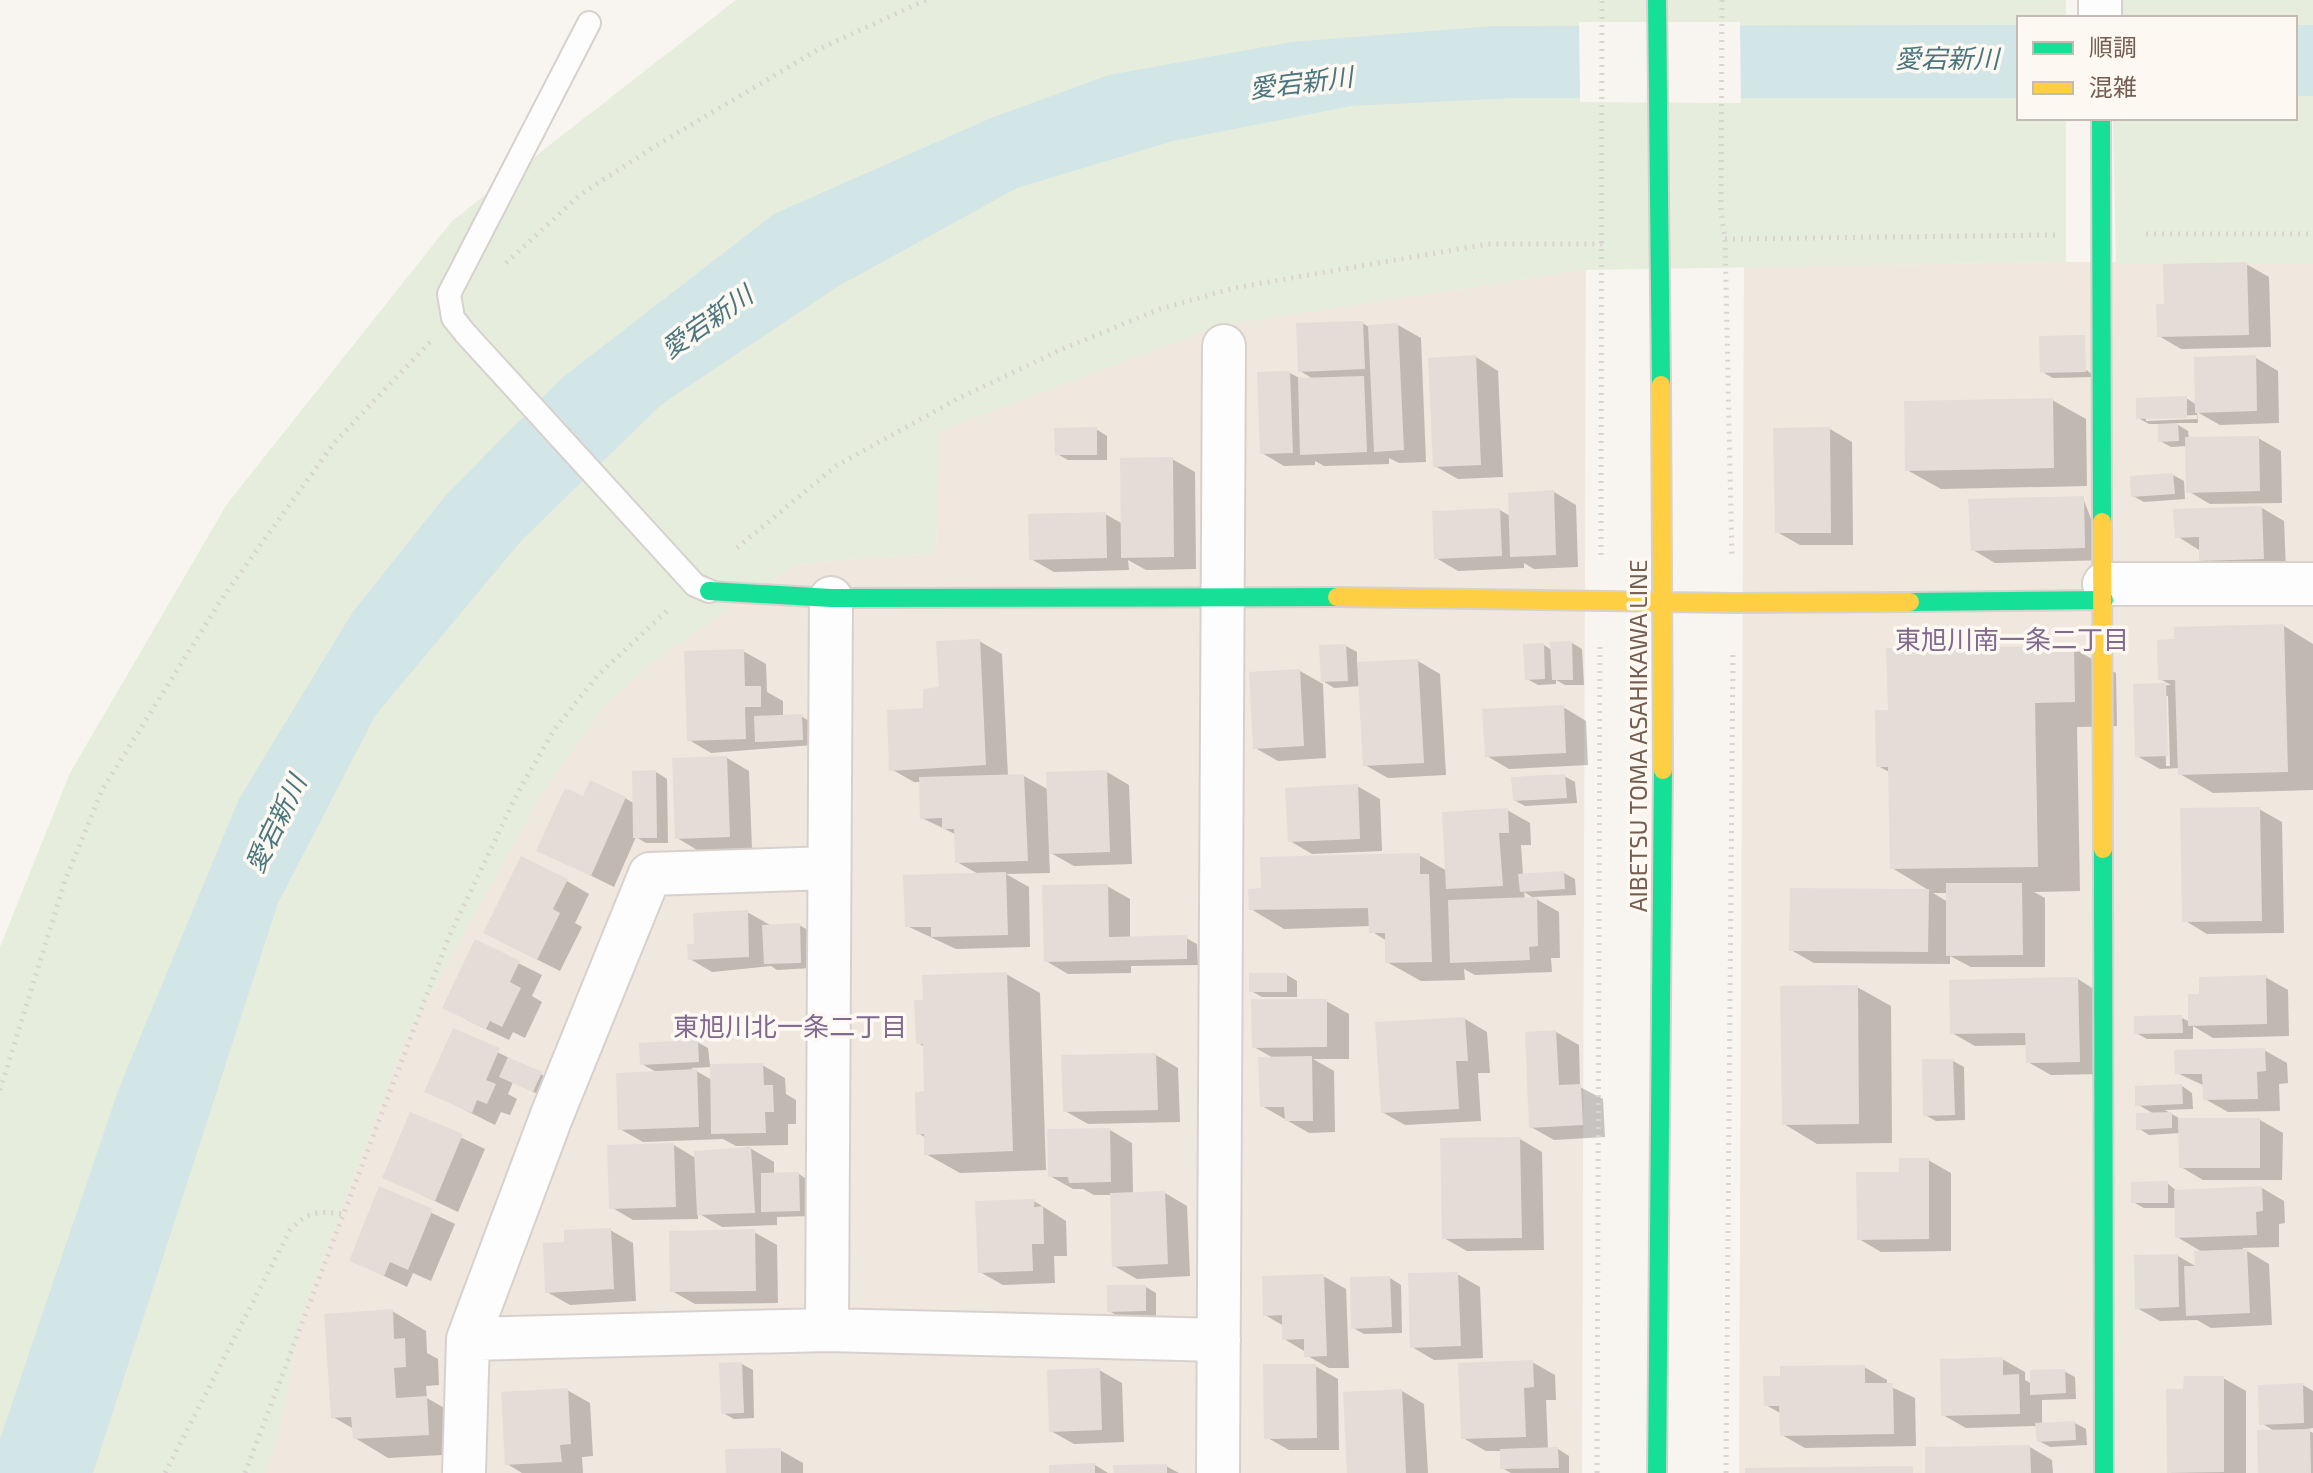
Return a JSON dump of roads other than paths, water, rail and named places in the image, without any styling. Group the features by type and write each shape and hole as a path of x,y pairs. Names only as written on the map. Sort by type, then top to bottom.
{"street":[{"name":"AIBETSU TOMA ASAHIKAWA LINE","path":"1657,0 1657,211 1664,602 1657,1473"},
{"path":"2101,120 2104,1473"},
{"path":"1218,1473 1224,346"},
{"path":"702,588 831,598 1224,595 1733,603 2313,584"},
{"path":"827,1330 831,598"},
{"path":"464,1473 468,1339 552,1115 650,874 829,868"},
{"path":"468,1339 827,1330 1219,1340"}],"lane":[{"path":"589,23 449,294 459,326 660,548 702,588"}],"water":[{"name":"愛宕新川","path":"2017,25 2017,98 1514,98 1351,106 1173,141 1017,188 837,287 662,404 522,540 375,716 278,903 93,1473 0,1473 0,1439 119,1088 239,799 352,613 446,495 562,378 774,214 991,118 1109,75 1292,42 1494,26"},
{"path":"2297,25 2313,25 2313,96 2297,96"}],"district":[{"name":"東旭川南一条二丁目","path":"2012,640"},
{"name":"東旭川北一条二丁目","path":"790,1027"}]}
